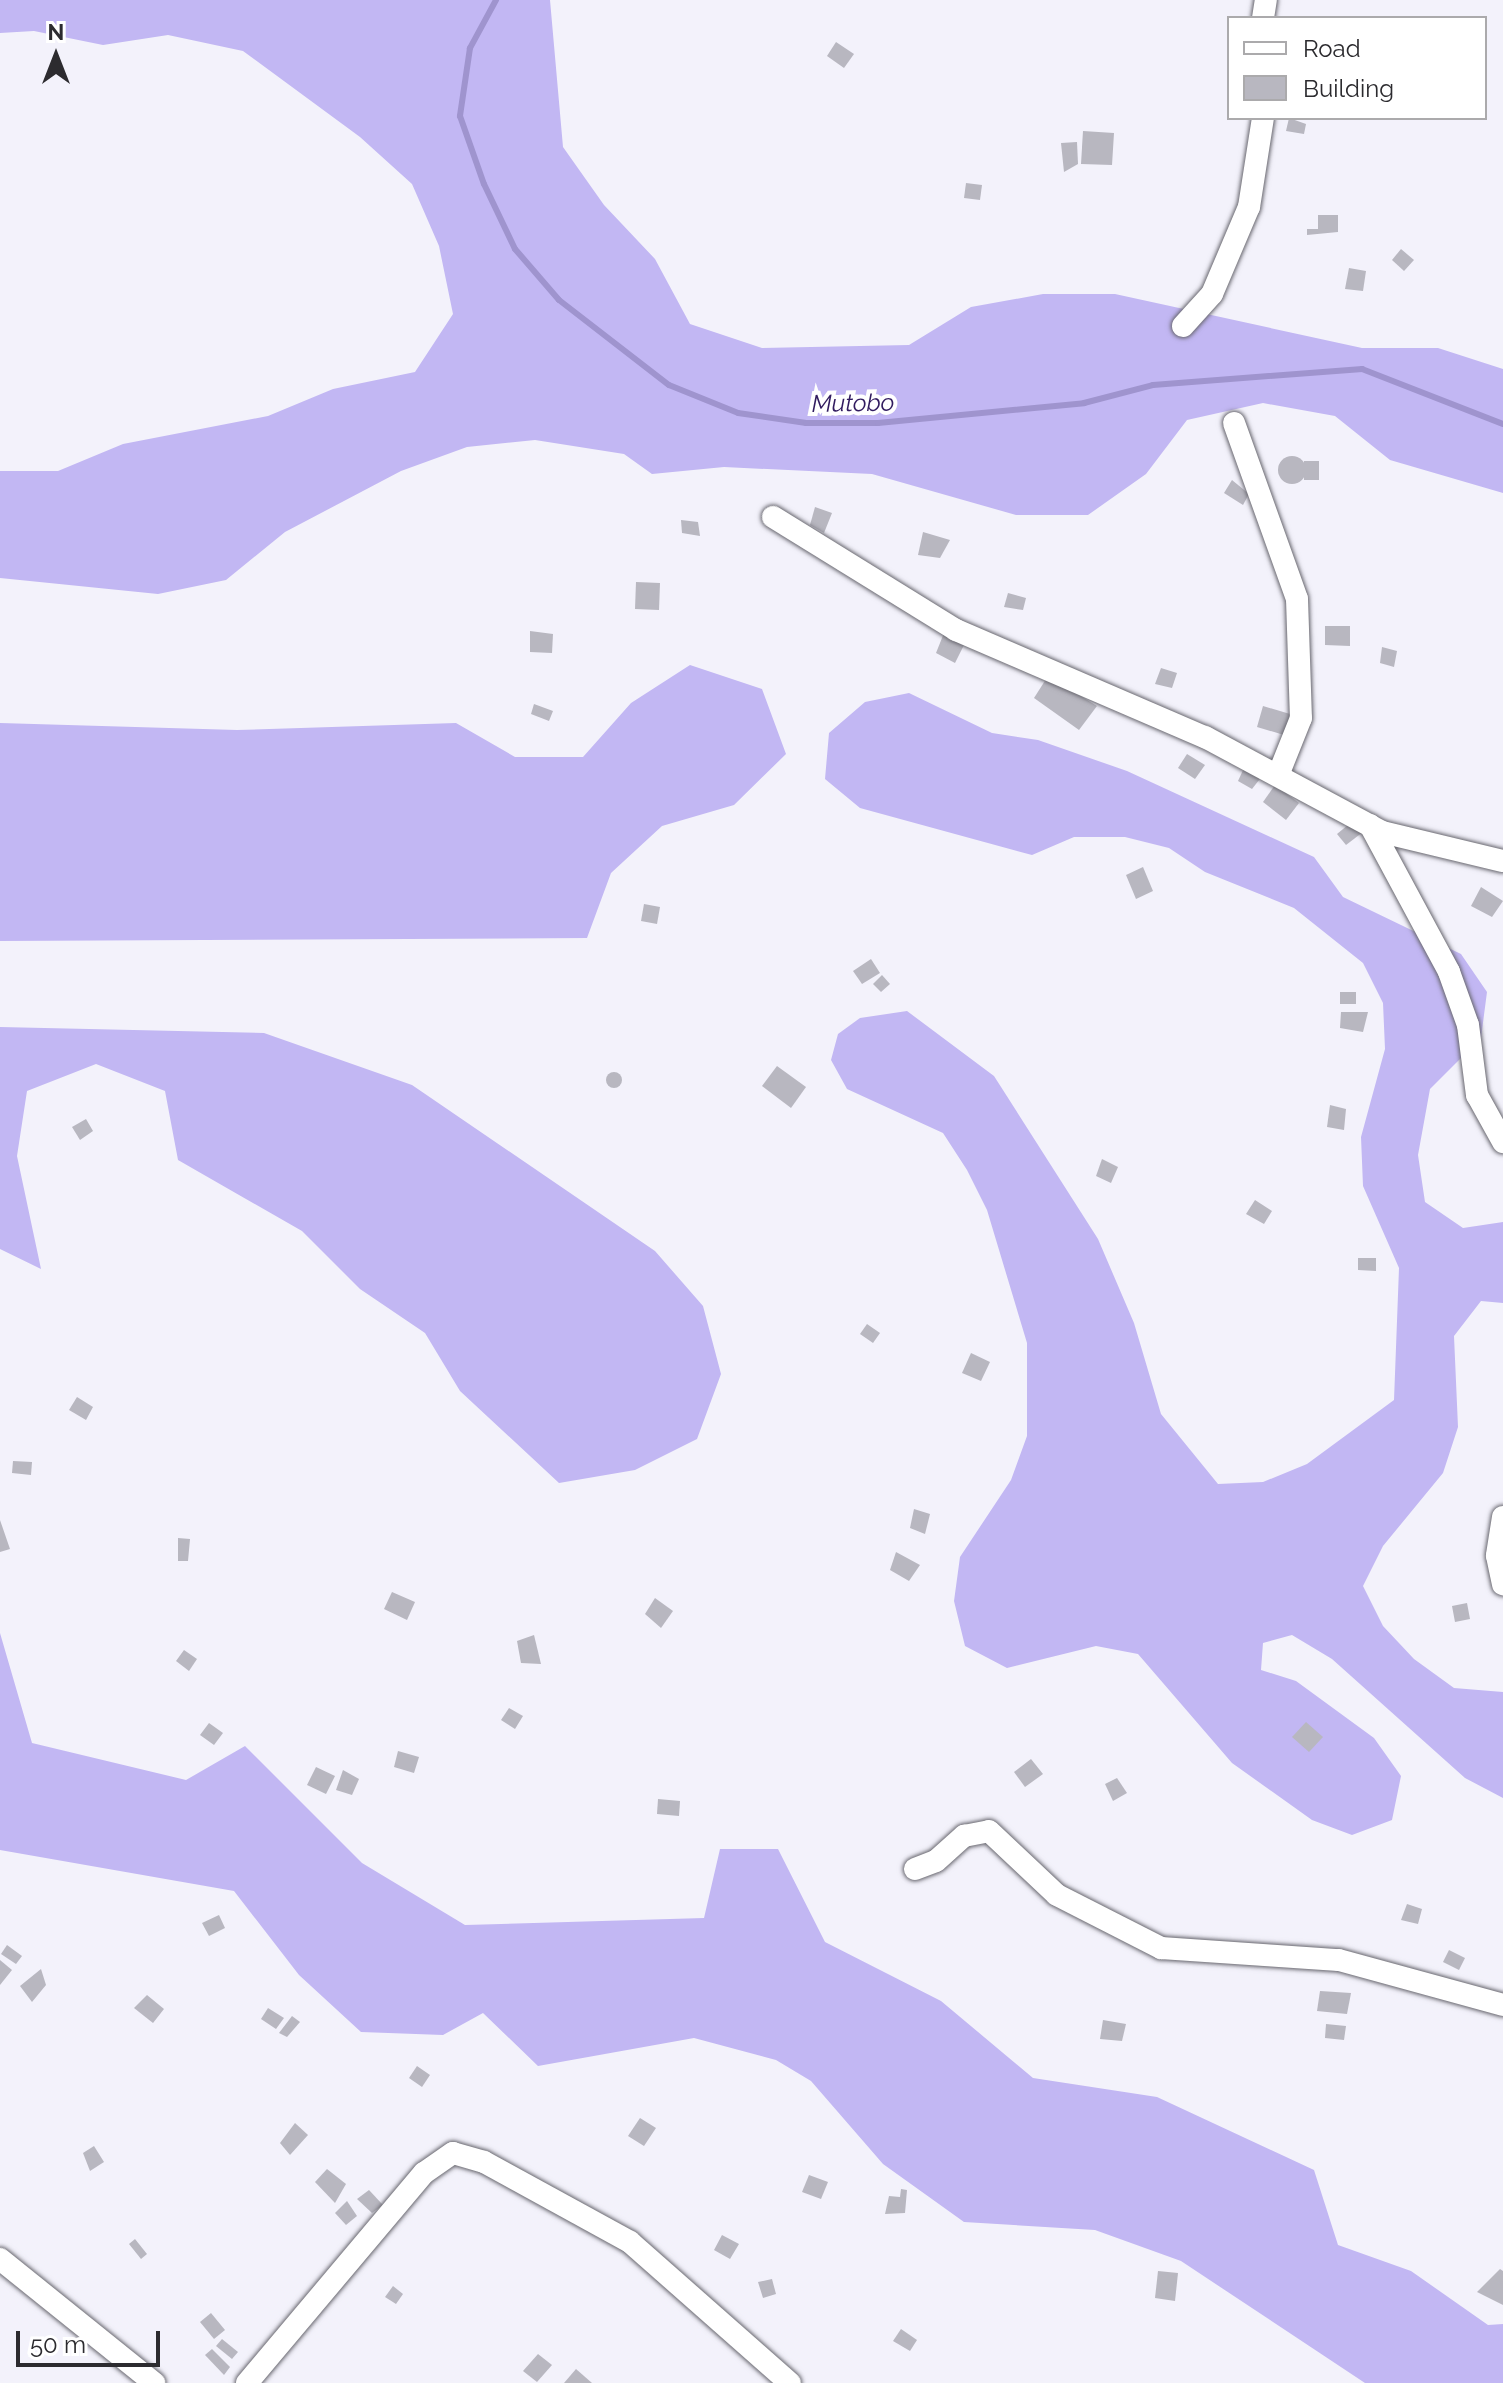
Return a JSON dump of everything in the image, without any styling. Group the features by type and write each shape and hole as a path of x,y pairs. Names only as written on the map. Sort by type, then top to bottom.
{"street":[{"path":"1183,326 1212,294 1249,207 1263,120"},
{"path":"1234,423 1297,599 1301,718 1279,773"},
{"path":"773,517 956,630 1279,773 1370,825 1503,861"},
{"path":"1370,825 1449,972 1468,1025 1477,1095 1503,1142"},
{"path":"1503,1517 1497,1556 1503,1584"},
{"path":"915,1869 936,1861 964,1836 989,1831 1057,1895 1161,1948 1339,1960 1503,2005"},
{"path":"247,2383 424,2173 453,2153 507,2174 630,2242 790,2383"},
{"path":"0,2259 154,2383"}],"shaded area":[{"path":"0,0 550,0 563,147 604,205 655,259 690,324 762,348 909,345 971,307 1043,294 1115,294 1362,348 1438,348 1503,369 1503,493 1390,460 1335,416 1263,403 1187,420 1146,474 1088,515 1016,515 872,474 724,467 652,474 624,454 535,440 467,447 401,471 285,532 226,580 158,594 0,578 0,471 58,471 123,444 268,416 333,389 415,372 453,314 439,246 412,184 360,137 243,51 168,35 103,45 34,31 0,33"},
{"path":"690,665 762,689 786,754 734,805 662,826 611,873 587,938 0,941 0,723 237,730 456,723 515,757 583,757 631,703"},
{"path":"909,693 992,733 1038,740 1127,771 1314,857 1343,897 1461,954 1487,992 1481,1038 1430,1089 1418,1155 1425,1202 1463,1228 1503,1222 1503,1303 1481,1301 1454,1336 1458,1427 1443,1473 1383,1546 1363,1586 1383,1626 1414,1659 1454,1688 1503,1692 1503,1798 1465,1778 1332,1659 1292,1635 1263,1643 1261,1670 1296,1681 1374,1738 1401,1776 1392,1820 1352,1835 1312,1820 1232,1763 1138,1654 1096,1646 1007,1668 965,1646 954,1601 960,1557 1011,1480 1027,1436 1027,1343 987,1210 967,1170 943,1133 847,1089 831,1060 838,1034 860,1018 907,1011 994,1076 1098,1239 1134,1323 1161,1414 1218,1484 1263,1482 1307,1464 1394,1400 1399,1268 1363,1186 1361,1137 1385,1049 1383,1003 1363,963 1294,908 1205,872 1169,848 1125,837 1074,837 1032,855 860,808 825,779 829,733 865,702"},
{"path":"0,1027 264,1033 412,1085 655,1251 703,1306 721,1374 697,1439 635,1470 559,1483 460,1391 425,1333 360,1289 302,1231 178,1160 165,1091 96,1064 27,1091 17,1156 41,1269 0,1249"},
{"path":"0,1633 32,1743 186,1780 245,1746 362,1863 465,1925 704,1918 720,1849 778,1849 825,1942 941,2001 1033,2078 1157,2097 1314,2170 1338,2245 1411,2271 1488,2325 1503,2324 1503,2383 1365,2383 1181,2261 1095,2230 964,2222 883,2164 811,2081 776,2060 694,2038 538,2066 483,2013 443,2035 361,2032 299,1975 234,1891 0,1850"}],"building":[{"path":"836,42 854,54 844,68 827,56"},
{"path":"1289,120 1306,124 1304,134 1286,131"},
{"path":"1083,131 1114,133 1112,165 1081,164"},
{"path":"1077,142 1078,164 1064,172 1061,143"},
{"path":"966,183 982,185 980,200 964,198"},
{"path":"1318,215 1338,215 1338,232 1307,235 1307,229 1318,229"},
{"path":"1401,249 1414,260 1404,271 1392,260"},
{"path":"1349,268 1366,271 1363,291 1345,289"},
{"path":"1292,456 1302,460 1306,470 1302,480 1292,484 1282,480 1278,470 1282,460"},
{"path":"1304,461 1319,461 1319,480 1304,480"},
{"path":"1232,480 1249,494 1243,505 1224,493"},
{"path":"815,507 832,513 824,533 810,525"},
{"path":"681,520 698,522 700,536 682,533"},
{"path":"923,532 950,540 940,558 918,555"},
{"path":"636,582 660,583 659,610 635,609"},
{"path":"1008,593 1026,598 1023,610 1004,607"},
{"path":"1325,626 1350,626 1350,646 1325,645"},
{"path":"530,631 553,634 552,653 530,652"},
{"path":"944,633 965,643 955,663 936,653"},
{"path":"1382,647 1397,651 1394,667 1380,663"},
{"path":"1161,668 1177,673 1172,688 1155,684"},
{"path":"1048,676 1097,706 1079,730 1034,698"},
{"path":"534,704 553,711 549,721 531,714"},
{"path":"1263,706 1290,714 1284,735 1257,727"},
{"path":"1187,754 1205,765 1195,779 1178,768"},
{"path":"1244,768 1263,775 1252,789 1238,781"},
{"path":"1275,785 1299,803 1286,820 1263,802"},
{"path":"1354,820 1363,832 1346,845 1337,834"},
{"path":"1143,867 1153,891 1136,899 1126,875"},
{"path":"1481,887 1503,901 1492,917 1471,906"},
{"path":"644,904 660,907 657,924 641,921"},
{"path":"871,959 880,973 862,984 853,971"},
{"path":"882,975 890,984 881,992 873,984"},
{"path":"1340,992 1356,992 1356,1004 1340,1004"},
{"path":"1341,1012 1368,1012 1363,1032 1340,1028"},
{"path":"777,1066 806,1087 791,1108 762,1086"},
{"path":"614,1072 620,1074 620,1086 614,1088 608,1086 606,1080 608,1074"},
{"path":"1330,1105 1346,1109 1344,1130 1327,1127"},
{"path":"86,1119 93,1131 80,1140 72,1127"},
{"path":"1102,1159 1118,1167 1111,1183 1096,1176"},
{"path":"1255,1200 1272,1211 1264,1224 1246,1214"},
{"path":"1358,1258 1376,1258 1376,1271 1358,1270"},
{"path":"867,1324 880,1333 873,1343 860,1334"},
{"path":"971,1353 990,1362 981,1381 962,1373"},
{"path":"77,1397 93,1407 86,1420 69,1410"},
{"path":"13,1461 32,1462 31,1475 12,1473"},
{"path":"914,1509 930,1514 925,1534 910,1528"},
{"path":"0,1520 10,1549 0,1552"},
{"path":"178,1538 190,1539 188,1561 178,1561"},
{"path":"896,1552 920,1565 909,1581 890,1570"},
{"path":"392,1592 415,1602 407,1620 384,1609"},
{"path":"655,1598 673,1611 661,1628 645,1614"},
{"path":"1467,1603 1470,1619 1455,1622 1452,1606"},
{"path":"534,1635 541,1664 521,1663 517,1641"},
{"path":"184,1650 197,1659 189,1671 176,1661"},
{"path":"509,1708 523,1716 515,1729 501,1720"},
{"path":"1306,1722 1323,1737 1309,1752 1292,1737"},
{"path":"209,1723 223,1733 214,1745 200,1735"},
{"path":"398,1751 419,1757 414,1773 394,1767"},
{"path":"1031,1759 1043,1774 1025,1787 1014,1772"},
{"path":"316,1767 335,1776 326,1794 307,1785"},
{"path":"343,1770 359,1779 352,1795 336,1790"},
{"path":"1117,1778 1127,1793 1113,1801 1105,1784"},
{"path":"658,1799 680,1801 679,1816 657,1814"},
{"path":"1407,1904 1422,1909 1418,1924 1401,1920"},
{"path":"219,1915 225,1928 209,1936 202,1923"},
{"path":"7,1945 22,1956 16,1964 1,1954"},
{"path":"1449,1950 1465,1958 1459,1970 1443,1962"},
{"path":"0,1960 12,1970 0,1985"},
{"path":"41,1969 46,1985 32,2002 20,1986"},
{"path":"1320,1991 1351,1993 1347,2014 1317,2011"},
{"path":"147,1995 164,2009 153,2023 134,2008"},
{"path":"268,2008 284,2018 276,2029 261,2019"},
{"path":"292,2016 300,2022 287,2037 279,2033"},
{"path":"1103,2020 1126,2024 1122,2041 1100,2039"},
{"path":"1326,2024 1346,2026 1344,2040 1325,2038"},
{"path":"417,2066 430,2075 422,2087 409,2078"},
{"path":"640,2118 656,2128 644,2146 628,2136"},
{"path":"295,2123 308,2135 290,2155 280,2143"},
{"path":"94,2146 104,2162 90,2171 83,2153"},
{"path":"327,2169 346,2184 335,2203 315,2182"},
{"path":"809,2175 828,2182 821,2199 802,2192"},
{"path":"901,2189 907,2190 905,2213 885,2214 889,2196 900,2197"},
{"path":"369,2190 383,2205 372,2213 357,2199"},
{"path":"347,2201 357,2216 346,2225 335,2213"},
{"path":"722,2235 739,2244 730,2259 714,2250"},
{"path":"135,2239 147,2254 141,2259 129,2244"},
{"path":"1500,2269 1503,2271 1503,2305 1477,2292"},
{"path":"1158,2271 1178,2273 1175,2301 1155,2298"},
{"path":"772,2279 776,2294 763,2298 758,2282"},
{"path":"393,2286 403,2294 396,2304 385,2297"},
{"path":"211,2313 225,2330 214,2339 200,2322"},
{"path":"901,2329 917,2340 910,2351 893,2341"},
{"path":"222,2339 238,2352 232,2359 216,2346"},
{"path":"212,2349 230,2367 224,2375 205,2355"},
{"path":"538,2354 552,2365 537,2382 523,2371"},
{"path":"576,2369 592,2383 564,2383"}],"waterway":[{"name":"Mutobo","path":"496,0 470,48 460,116 484,184 515,249 559,300 669,385 738,413 806,423 878,423 1084,403 1153,385 1362,369 1503,424"}]}
